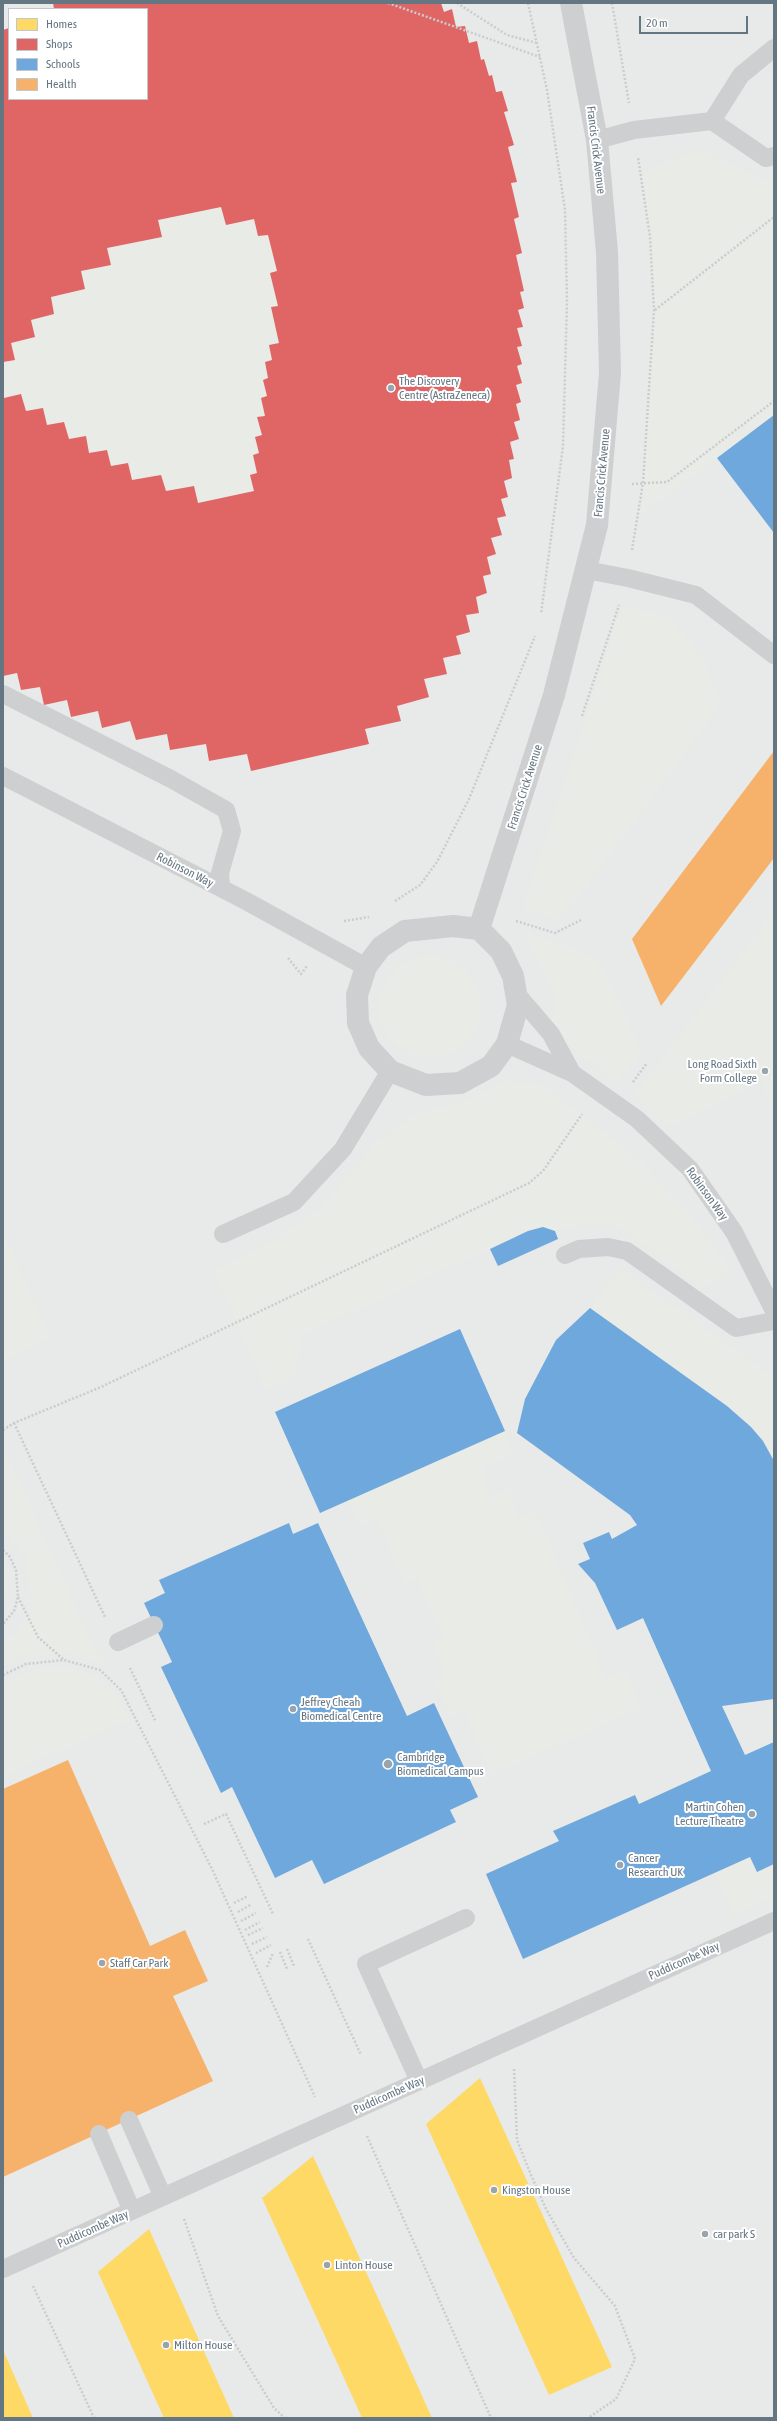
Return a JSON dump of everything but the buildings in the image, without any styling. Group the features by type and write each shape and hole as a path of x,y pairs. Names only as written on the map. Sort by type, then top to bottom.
{"street":[{"name":"Francis Crick Avenue","path":"479,929 554,696 597,525 610,373 607,252 597,140 571,3"},
{"path":"453,926 479,929 501,951 513,976 518,1005 507,1044 491,1066 460,1082 426,1085 390,1071 369,1048 358,1023 357,995 366,967 380,947 404,931 453,926"}],"lane":[{"path":"712,121 741,75 774,48"},
{"path":"597,140 634,130 712,121 766,158 774,156"},
{"path":"586,570 628,578 696,595 774,655"},
{"path":"3,694 171,779 226,810 232,832 220,873 221,888"},
{"name":"Robinson Way","path":"3,776 221,888 366,967"},
{"name":"Robinson Way","path":"516,993 551,1034 572,1073"},
{"name":"Robinson Way","path":"507,1044 572,1073 637,1119 690,1169 734,1232 774,1311"},
{"path":"223,1234 294,1202 343,1149 390,1071"},
{"path":"565,1255 579,1249 608,1247 627,1251 736,1328 774,1321"},
{"path":"118,1642 154,1625"},
{"path":"419,2081 366,1964 466,1918"},
{"name":"Puddicombe Way","path":"3,2269 774,1921"},
{"path":"129,2120 170,2194"},
{"path":"99,2134 132,2211"}],"path":[{"path":"388,3 540,57"},
{"path":"457,3 507,35 537,44"},
{"path":"528,3 540,57 565,210 567,302 563,446 540,618"},
{"path":"654,310 774,217"},
{"path":"600,487 667,482 774,401"},
{"path":"393,902 420,885 437,862 469,799 495,740 537,632"},
{"path":"284,955 301,974 342,922 372,916"},
{"path":"516,921 556,933 580,920"},
{"path":"3,1430 14,1423 108,1383 529,1183 543,1171 585,1111"},
{"path":"14,1423 156,1722"},
{"path":"3,1550 10,1557 16,1570 18,1597 14,1611 3,1624"},
{"path":"18,1597 38,1637 64,1660"},
{"path":"3,1675 26,1664 64,1660 100,1670 122,1690 212,1868 328,2122"},
{"path":"204,1824 226,1814 272,1914"},
{"path":"234,1903 248,1896"},
{"path":"238,1912 252,1904"},
{"path":"241,1921 256,1913"},
{"path":"245,1930 260,1922"},
{"path":"248,1935 263,1928"},
{"path":"252,1944 267,1937"},
{"path":"308,1939 361,2055"},
{"path":"256,1953 271,1946"},
{"path":"287,1948 294,1966"},
{"path":"280,1952 287,1969"},
{"path":"267,1967 272,1953"},
{"path":"512,2039 518,2140 525,2161 546,2209 574,2258 615,2306 635,2359 616,2399 588,2418"},
{"path":"356,2110 491,2418"},
{"path":"170,2194 196,2256 218,2316 274,2408 285,2418"},
{"path":"21,2261 94,2418"}],"shaded area":[{"name":"Cambridge Biomedical Campus","path":"3,3 774,3 774,2418 3,2418"},
{"path":"697,148 774,186 774,415 637,518 643,483 654,310 641,174"},
{"path":"221,207 226,225 254,219 258,236 268,235 277,271 270,273 278,306 271,308 279,343 269,345 272,360 265,362 268,378 263,380 267,396 265,416 257,418 262,435 255,437 259,453 253,455 257,473 250,475 254,491 198,503 132,480 111,466 107,450 89,453 86,436 69,439 64,422 47,425 42,408 26,411 21,394 4,398 3,362 15,360 11,343 51,297 85,289 81,271 110,265 107,248 161,237 158,220"},
{"path":"623,605 671,618 703,658 721,705 573,904 558,920 523,908"},
{"path":"774,911 774,1110 761,1082 669,1127 634,1095"},
{"path":"523,930 598,958 642,1052 617,1083 574,1050 551,1020 558,1002"},
{"path":"430,956 450,960 466,971 477,987 481,1007 477,1027 466,1043 450,1054 430,1058 410,1054 394,1043 383,1027 379,1007 383,987 394,971 410,960"},
{"path":"506,1081 543,1086 640,1160 689,1214 731,1270 701,1288 616,1225 583,1225 555,1231 543,1227 528,1231 303,1335 294,1378 266,1390 213,1270 251,1253 318,1211 376,1143 414,1115 458,1103"},
{"path":"3,1232 51,1339 3,1361"},
{"path":"620,1268 774,1377 774,1461 763,1441 751,1427 727,1406 590,1308"},
{"path":"505,1431 513,1453 481,1468 492,1497 508,1490 519,1519 535,1510 606,1677 626,1671 641,1708 492,1774 464,1712 451,1717 435,1683 446,1676 432,1644 443,1637 417,1579 404,1586 377,1518 359,1526 347,1501"},
{"path":"3,1445 89,1636 105,1665 67,1653 23,1657 3,1667 3,1641 15,1635 32,1613 27,1555 3,1532"},
{"path":"3,1557 10,1571 8,1594 3,1603"},
{"path":"39,1668 69,1668 96,1675 116,1693 130,1720 3,1776 3,1683"},
{"path":"750,1857 774,1864 774,1895 733,1914 714,1873"}],"place":[{"name":"The Discovery Centre (AstraZeneca)","path":"391,388"},
{"name":"Long Road Sixth Form College","path":"765,1071"},
{"name":"Jeffrey Cheah Biomedical Centre","path":"293,1709"},
{"name":"Cambridge Biomedical Campus","path":"388,1764"},
{"name":"Martin Cohen Lecture Theatre","path":"752,1814"},
{"name":"Cancer Research UK","path":"620,1865"},
{"name":"Staff Car Park","path":"102,1963"},
{"name":"Kingston House","path":"494,2190"},
{"name":"car park S","path":"705,2234"},
{"name":"Linton House","path":"327,2265"},
{"name":"Milton House","path":"166,2345"}]}
